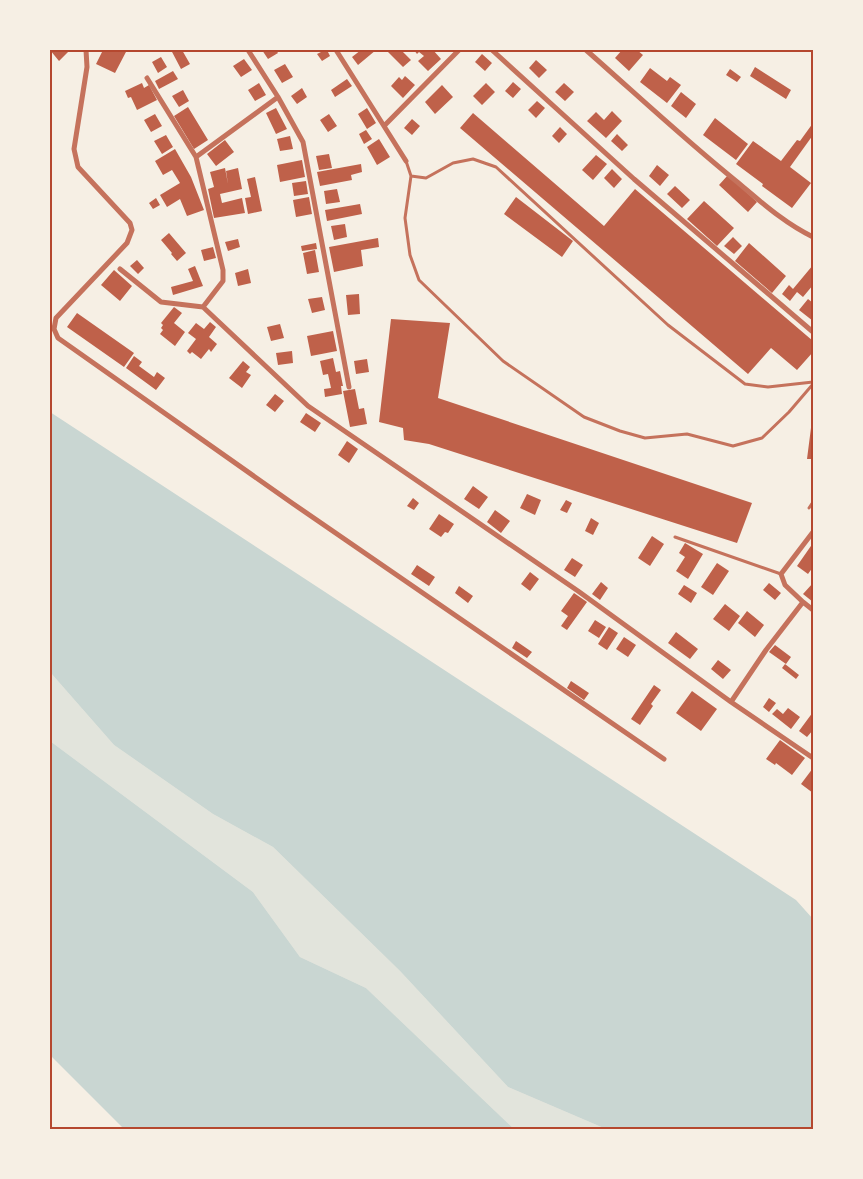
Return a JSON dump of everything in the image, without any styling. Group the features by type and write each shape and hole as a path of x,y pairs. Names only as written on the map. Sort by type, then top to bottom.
{"street":[{"path":"86,50 87,67 74,148 75,159 78,168 130,223 132,230 131,237 127,243 56,318 54,329 58,338 292,503 664,759"},
{"path":"248,50 278,97 303,142 349,387"},
{"path":"336,50 406,161"},
{"path":"384,126 458,50"},
{"path":"492,50 634,179 813,332"},
{"path":"586,50 718,166 775,213 792,226 813,237"},
{"path":"147,78 196,157 224,275 223,281 203,307"},
{"path":"196,157 278,97"},
{"path":"120,269 161,302 203,307 308,406 578,591 731,702 813,758"},
{"path":"813,532 781,574 785,585 813,610"},
{"path":"731,702 766,650 803,602"}],"lane":[{"path":"411,176 426,178 453,163 473,159 496,167 668,325 745,384 768,387 813,383"},
{"path":"406,161 411,176 405,218 410,255 419,280 503,361 584,417 620,431 645,438 687,434 734,446 762,438 789,412 813,383"},
{"path":"809,508 813,502"},
{"path":"675,537 781,574"}],"shaded area":[{"path":"50,412 796,900 813,919 813,1129 606,1129 508,1087 400,971 273,847 213,814 114,745 50,672"},
{"path":"50,672 114,745 213,814 273,847 400,971 508,1087 606,1129 514,1129 366,988 300,957 253,892 50,741"},
{"path":"50,741 253,892 300,957 366,988 514,1129 124,1129 50,1055"}],"building":[{"path":"50,50 70,50 59,61"},
{"path":"103,50 127,50 115,73 96,64"},
{"path":"171,50 182,50 190,64 181,69"},
{"path":"262,50 276,50 278,53 268,59"},
{"path":"327,50 330,56 322,61 317,54"},
{"path":"361,50 376,50 358,65 352,57"},
{"path":"386,50 401,50 411,60 403,67"},
{"path":"414,50 433,50 441,59 428,71 418,61 424,56 419,52 417,54"},
{"path":"622,50 637,50 643,55 629,71 615,58"},
{"path":"482,54 492,63 485,71 475,62"},
{"path":"161,57 167,67 158,73 152,62"},
{"path":"244,59 252,70 241,77 233,66"},
{"path":"536,60 547,70 539,78 529,68"},
{"path":"285,64 293,77 282,83 274,70"},
{"path":"755,67 791,90 786,99 750,76"},
{"path":"650,68 667,81 670,77 681,85 667,103 640,82"},
{"path":"730,69 741,77 737,82 726,75"},
{"path":"173,71 178,79 159,89 155,81"},
{"path":"405,76 415,85 403,98 391,86 399,77 402,80"},
{"path":"347,79 352,86 335,97 331,90"},
{"path":"513,82 521,89 513,98 505,91"},
{"path":"142,83 144,88 149,85 157,100 137,110 131,97 128,98 125,91"},
{"path":"259,83 266,95 255,101 248,90"},
{"path":"486,83 495,92 482,105 473,96"},
{"path":"564,83 574,92 565,101 555,92"},
{"path":"442,85 453,97 435,114 425,102"},
{"path":"302,88 307,97 297,104 291,96"},
{"path":"183,90 189,101 179,107 172,96"},
{"path":"681,92 696,104 686,118 671,106"},
{"path":"537,101 545,108 536,118 528,110"},
{"path":"188,107 208,140 194,149 174,116"},
{"path":"276,108 287,129 276,134 266,113"},
{"path":"367,108 376,123 367,129 358,114"},
{"path":"612,111 622,121 606,138 587,121 596,112 604,120"},
{"path":"473,113 604,226 635,189 813,341 813,352 797,370 771,348 748,374 460,128"},
{"path":"155,114 162,126 151,132 144,120"},
{"path":"329,114 337,126 328,132 320,120"},
{"path":"715,118 748,144 736,160 703,135"},
{"path":"412,119 420,126 412,135 404,128"},
{"path":"813,123 813,135 790,167 811,183 792,208 736,164 753,141 781,161 797,140 800,141"},
{"path":"560,127 567,134 559,143 552,136"},
{"path":"366,130 372,139 364,144 359,134"},
{"path":"617,134 628,145 622,151 611,141"},
{"path":"166,135 173,147 162,154 154,141"},
{"path":"290,136 293,149 280,151 277,139"},
{"path":"379,139 390,157 377,165 367,147"},
{"path":"225,140 234,152 216,166 207,154"},
{"path":"175,149 191,177 204,210 187,216 180,199 167,207 160,195 180,183 172,170 163,175 155,161"},
{"path":"329,154 332,168 319,170 316,156"},
{"path":"596,155 607,164 593,180 582,170"},
{"path":"302,160 305,177 280,182 277,165"},
{"path":"361,164 362,172 351,175 352,180 320,186 317,172"},
{"path":"657,165 669,175 660,186 649,176"},
{"path":"225,168 228,184 226,171 238,168 242,189 220,194 222,203 242,198 245,213 214,218 208,189 214,187 210,172"},
{"path":"612,169 622,179 614,188 604,178"},
{"path":"728,175 757,202 748,212 719,185"},
{"path":"255,177 262,211 248,214 245,198 251,197 247,179"},
{"path":"306,181 308,194 294,196 292,183"},
{"path":"675,186 690,200 682,208 667,194"},
{"path":"337,189 340,202 326,204 324,191"},
{"path":"309,197 312,214 296,217 293,200"},
{"path":"516,197 573,241 562,257 504,214"},
{"path":"156,198 160,205 153,209 149,203"},
{"path":"704,201 734,228 717,246 687,219"},
{"path":"360,204 362,214 327,221 325,210"},
{"path":"345,224 347,237 334,240 331,226"},
{"path":"169,233 186,253 177,261 161,240"},
{"path":"733,237 742,246 734,254 724,246"},
{"path":"378,238 379,247 361,250 363,266 334,272 329,247"},
{"path":"238,239 240,247 228,251 225,242"},
{"path":"316,243 317,249 302,251 301,246"},
{"path":"749,243 786,276 772,293 735,261"},
{"path":"213,247 216,258 204,261 201,250"},
{"path":"315,250 319,272 307,274 303,253"},
{"path":"137,260 144,268 138,274 130,266"},
{"path":"813,265 813,285 803,297 797,292 790,301 782,294 789,285 793,289"},
{"path":"195,266 203,286 173,295 171,287 193,281 188,269"},
{"path":"248,269 251,283 238,286 235,273"},
{"path":"114,270 132,286 120,301 101,285"},
{"path":"359,294 360,314 348,315 346,295"},
{"path":"322,297 325,310 312,313 308,299"},
{"path":"808,299 813,303 813,321 799,310"},
{"path":"174,307 182,313 174,323 185,332 175,346 160,334 163,330 161,323"},
{"path":"77,313 134,353 124,367 67,327"},
{"path":"391,319 450,323 438,398 752,503 737,543 429,444 404,440 403,428 379,422"},
{"path":"210,322 216,327 209,337 217,344 211,352 209,349 201,359 192,352 190,354 187,351 196,339 188,333 196,323 204,329"},
{"path":"280,324 284,338 271,341 267,327"},
{"path":"333,331 337,351 311,356 307,336"},
{"path":"292,351 293,363 278,365 276,353"},
{"path":"134,356 142,362 139,366 154,377 157,372 165,378 156,390 126,368"},
{"path":"333,358 336,372 340,371 343,386 341,386 342,394 325,397 324,389 331,388 328,374 323,375 320,361"},
{"path":"367,359 369,372 356,374 354,361"},
{"path":"243,361 250,367 246,372 251,375 242,388 229,378"},
{"path":"355,389 359,409 364,408 367,424 350,427 343,391"},
{"path":"275,394 284,401 275,412 266,405"},
{"path":"306,413 321,423 315,432 300,422"},
{"path":"812,420 813,459 807,459"},
{"path":"347,441 358,449 349,463 338,455"},
{"path":"473,486 488,497 479,509 464,499"},
{"path":"527,494 541,500 535,515 520,508"},
{"path":"413,498 419,503 414,510 407,506"},
{"path":"566,500 572,503 567,513 560,510"},
{"path":"495,510 510,521 501,533 487,522"},
{"path":"439,514 454,524 448,533 445,532 441,537 429,529"},
{"path":"591,518 599,523 593,535 585,531"},
{"path":"652,536 664,544 650,566 638,558"},
{"path":"685,543 703,554 688,579 676,571 685,557 679,553"},
{"path":"813,543 813,567 808,574 797,566"},
{"path":"572,558 583,565 575,577 564,570"},
{"path":"717,563 729,571 713,595 701,587"},
{"path":"417,565 435,577 429,586 411,574"},
{"path":"530,572 539,579 530,591 521,584"},
{"path":"601,582 608,588 600,600 592,594"},
{"path":"769,583 781,593 775,600 763,590"},
{"path":"813,583 813,602 803,594"},
{"path":"684,585 697,593 691,603 678,594"},
{"path":"459,586 473,596 468,603 455,593"},
{"path":"574,593 587,602 567,630 561,626 568,616 561,611"},
{"path":"725,604 740,616 729,631 713,619"},
{"path":"747,611 764,625 755,637 738,623"},
{"path":"595,620 606,627 599,638 588,631"},
{"path":"609,627 618,633 607,650 598,644"},
{"path":"676,632 698,649 690,659 668,643"},
{"path":"624,637 636,645 628,657 616,649"},
{"path":"516,641 532,652 527,658 512,648"},
{"path":"775,645 791,657 786,664 769,652"},
{"path":"718,660 731,670 723,679 711,669"},
{"path":"785,664 799,675 796,679 782,668"},
{"path":"571,681 589,693 584,700 567,688"},
{"path":"654,685 661,690 640,725 631,719"},
{"path":"692,691 717,709 701,731 676,713"},
{"path":"769,698 776,703 769,712 763,707"},
{"path":"788,708 800,717 791,729 772,714 777,709 783,714"},
{"path":"813,712 813,730 807,737 799,731"},
{"path":"780,740 805,758 792,775 776,763 775,765 766,759"},
{"path":"813,768 813,793 801,784"}]}
